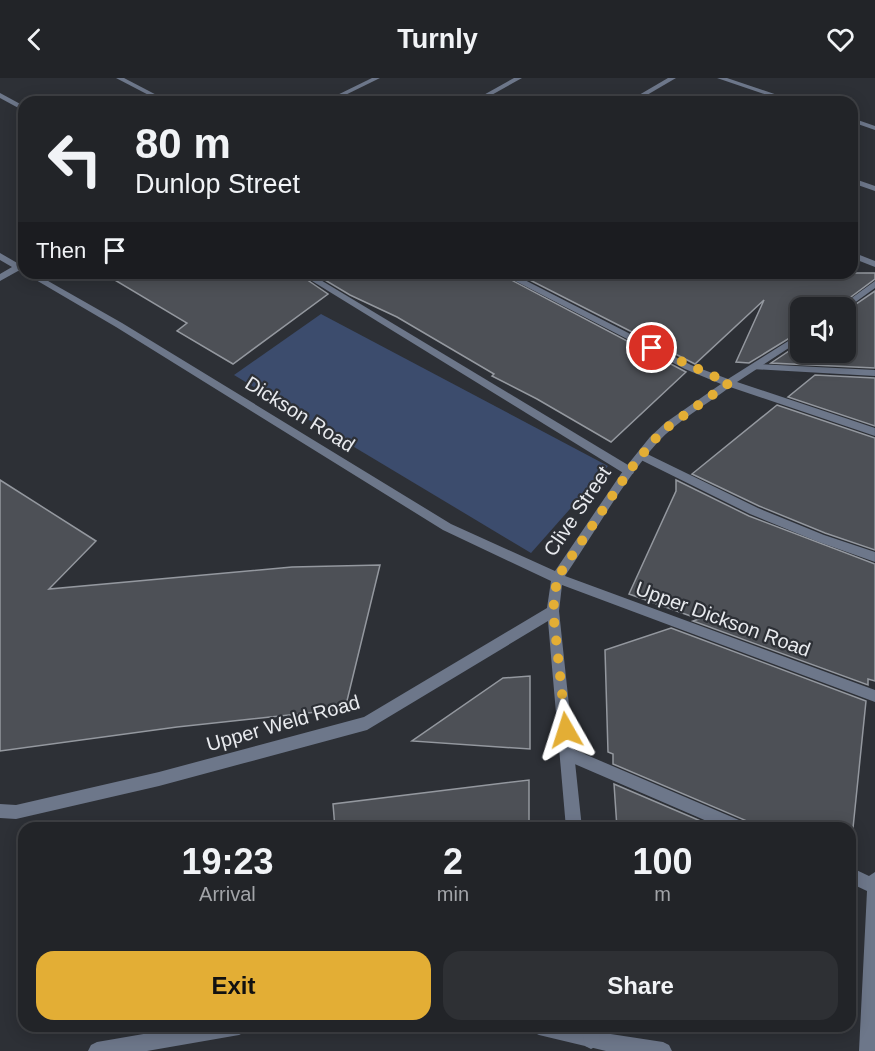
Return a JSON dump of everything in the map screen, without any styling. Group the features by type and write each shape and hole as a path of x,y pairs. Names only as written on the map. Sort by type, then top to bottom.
{"street":[{"path":"119,78 155,96"},
{"path":"339,96 378,78"},
{"path":"485,96 519,78"},
{"path":"639,96 673,78"},
{"path":"720,78 776,96"},
{"path":"0,95 18,106"},
{"path":"858,122 875,128"},
{"path":"858,182 875,189"},
{"name":"Dickson Road","path":"0,256 18,266"},
{"path":"858,257 875,264"},
{"path":"0,278 18,271"},
{"name":"Dickson Road","path":"40,279 447,527 557,578"},
{"path":"313,279 629,471"},
{"path":"516,279 688,367 875,432"},
{"path":"856,298 875,285"},
{"name":"Clive Street","path":"574,822 553,611 557,578 629,471 669,426 790,343"},
{"path":"755,367 875,373"},
{"path":"641,455 754,511 820,538 875,556"},
{"name":"Upper Dickson Road","path":"557,578 875,696"},
{"name":"Upper Weld Road","path":"0,811 16,812 159,779 367,723 553,611"},
{"path":"568,754 727,822"},
{"path":"856,877 875,883 868,1051"},
{"path":"97,1051 205,1032"},
{"path":"591,1033 663,1051"}],"shaded area":[{"path":"321,314 608,466 531,553 234,375"}],"building":[{"path":"858,273 875,273 875,279 851,297 790,297 790,338 749,363 736,362 764,300 695,364 528,279 858,279"},
{"path":"113,279 306,279 328,294 233,364 177,331 187,323"},
{"path":"323,279 509,279 686,372 611,442 492,376 494,374 397,317 350,295"},
{"path":"875,291 875,368 771,363 790,350 790,363 856,363 856,304"},
{"path":"815,375 875,378 875,426 788,397"},
{"path":"777,405 875,438 875,550 825,533 759,506 692,474"},
{"path":"0,480 96,541 49,589 292,567 380,565 345,709 177,727 0,751"},
{"path":"676,480 749,516 875,564 875,681 868,679 868,685 693,621 699,619 629,594 676,491"},
{"path":"671,628 866,701 854,822 748,822 613,764 613,754 608,752 605,650"},
{"path":"530,676 530,749 412,741 503,678"},
{"path":"529,780 529,822 334,822 333,804"},
{"path":"614,784 703,822 617,822"}],"route":[{"path":"566,730 553,611 557,578 629,471 654,440 669,426 729,383 688,367 652,348"}]}
